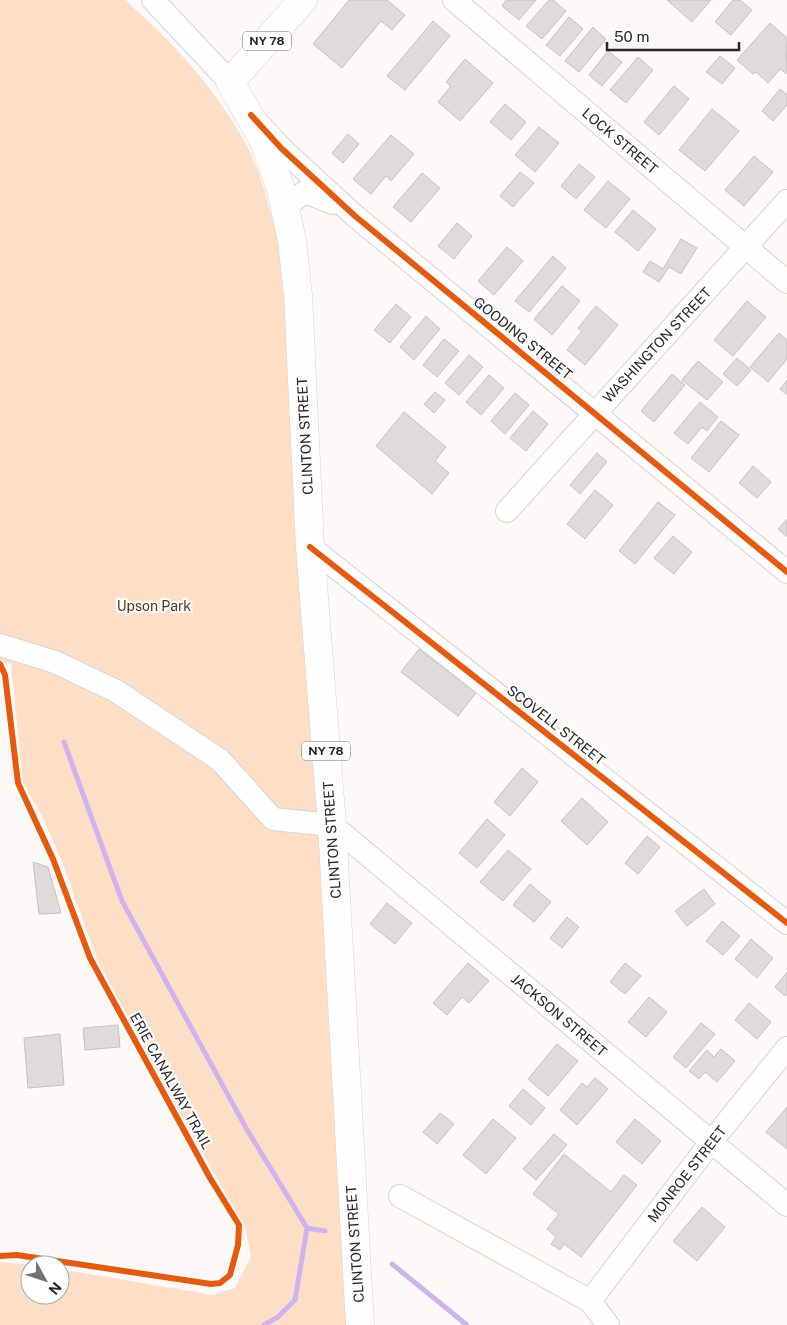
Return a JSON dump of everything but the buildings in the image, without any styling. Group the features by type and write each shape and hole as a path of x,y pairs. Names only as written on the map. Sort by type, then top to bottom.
{"main road":[{"name":"NY 78","path":"230,82 303,0"},
{"name":"GOODING STREET","path":"230,82 251,115 264,141 286,206"},
{"name":"CLINTON STREET","path":"286,206 298,295 310,546 332,825 360,1325"}],"street":[{"name":"GOODING STREET","path":"153,0 230,82"},
{"name":"LOCK STREET","path":"454,0 787,282"},
{"name":"GOODING STREET","path":"251,115 281,148 355,216 596,412 787,572"},
{"name":"GOODING STREET","path":"286,206 305,192 325,198 355,216"},
{"name":"WASHINGTON STREET","path":"507,511 787,201"},
{"name":"SCOVELL STREET","path":"310,546 787,923"},
{"path":"0,645 55,662 116,690 220,760 273,819 332,825"},
{"name":"JACKSON STREET","path":"332,825 787,1205"},
{"name":"MONROE STREET","path":"590,1301 711,1142 787,1048"},
{"path":"400,1196 590,1301 608,1325"}],"green space":[{"name":"Upson Park","path":"0,0 125,0 161,33 194,69 210,88 237,129 249,150 260,178 283,264 360,1325 0,1325 0,1262 20,1264 20,1305 70,1305 70,1271 213,1295 235,1288 251,1257 245,1227 172,1099 96,957 63,864 42,816 23,783 11,663 0,663"}],"waterway":[{"path":"64,742 122,901 246,1128 307,1228"},
{"path":"307,1228 325,1231"},
{"path":"264,1325 278,1317 295,1300 307,1228"},
{"path":"392,1264 467,1325"}],"cycle path":[{"path":"251,115 281,148 355,216 787,572"},
{"path":"310,547 787,923"},
{"name":"ERIE CANALWAY TRAIL","path":"0,664 5,675 18,783 53,859 90,958 210,1178 239,1225 238,1245 230,1275 220,1283 211,1284 17,1255 0,1256"}]}
